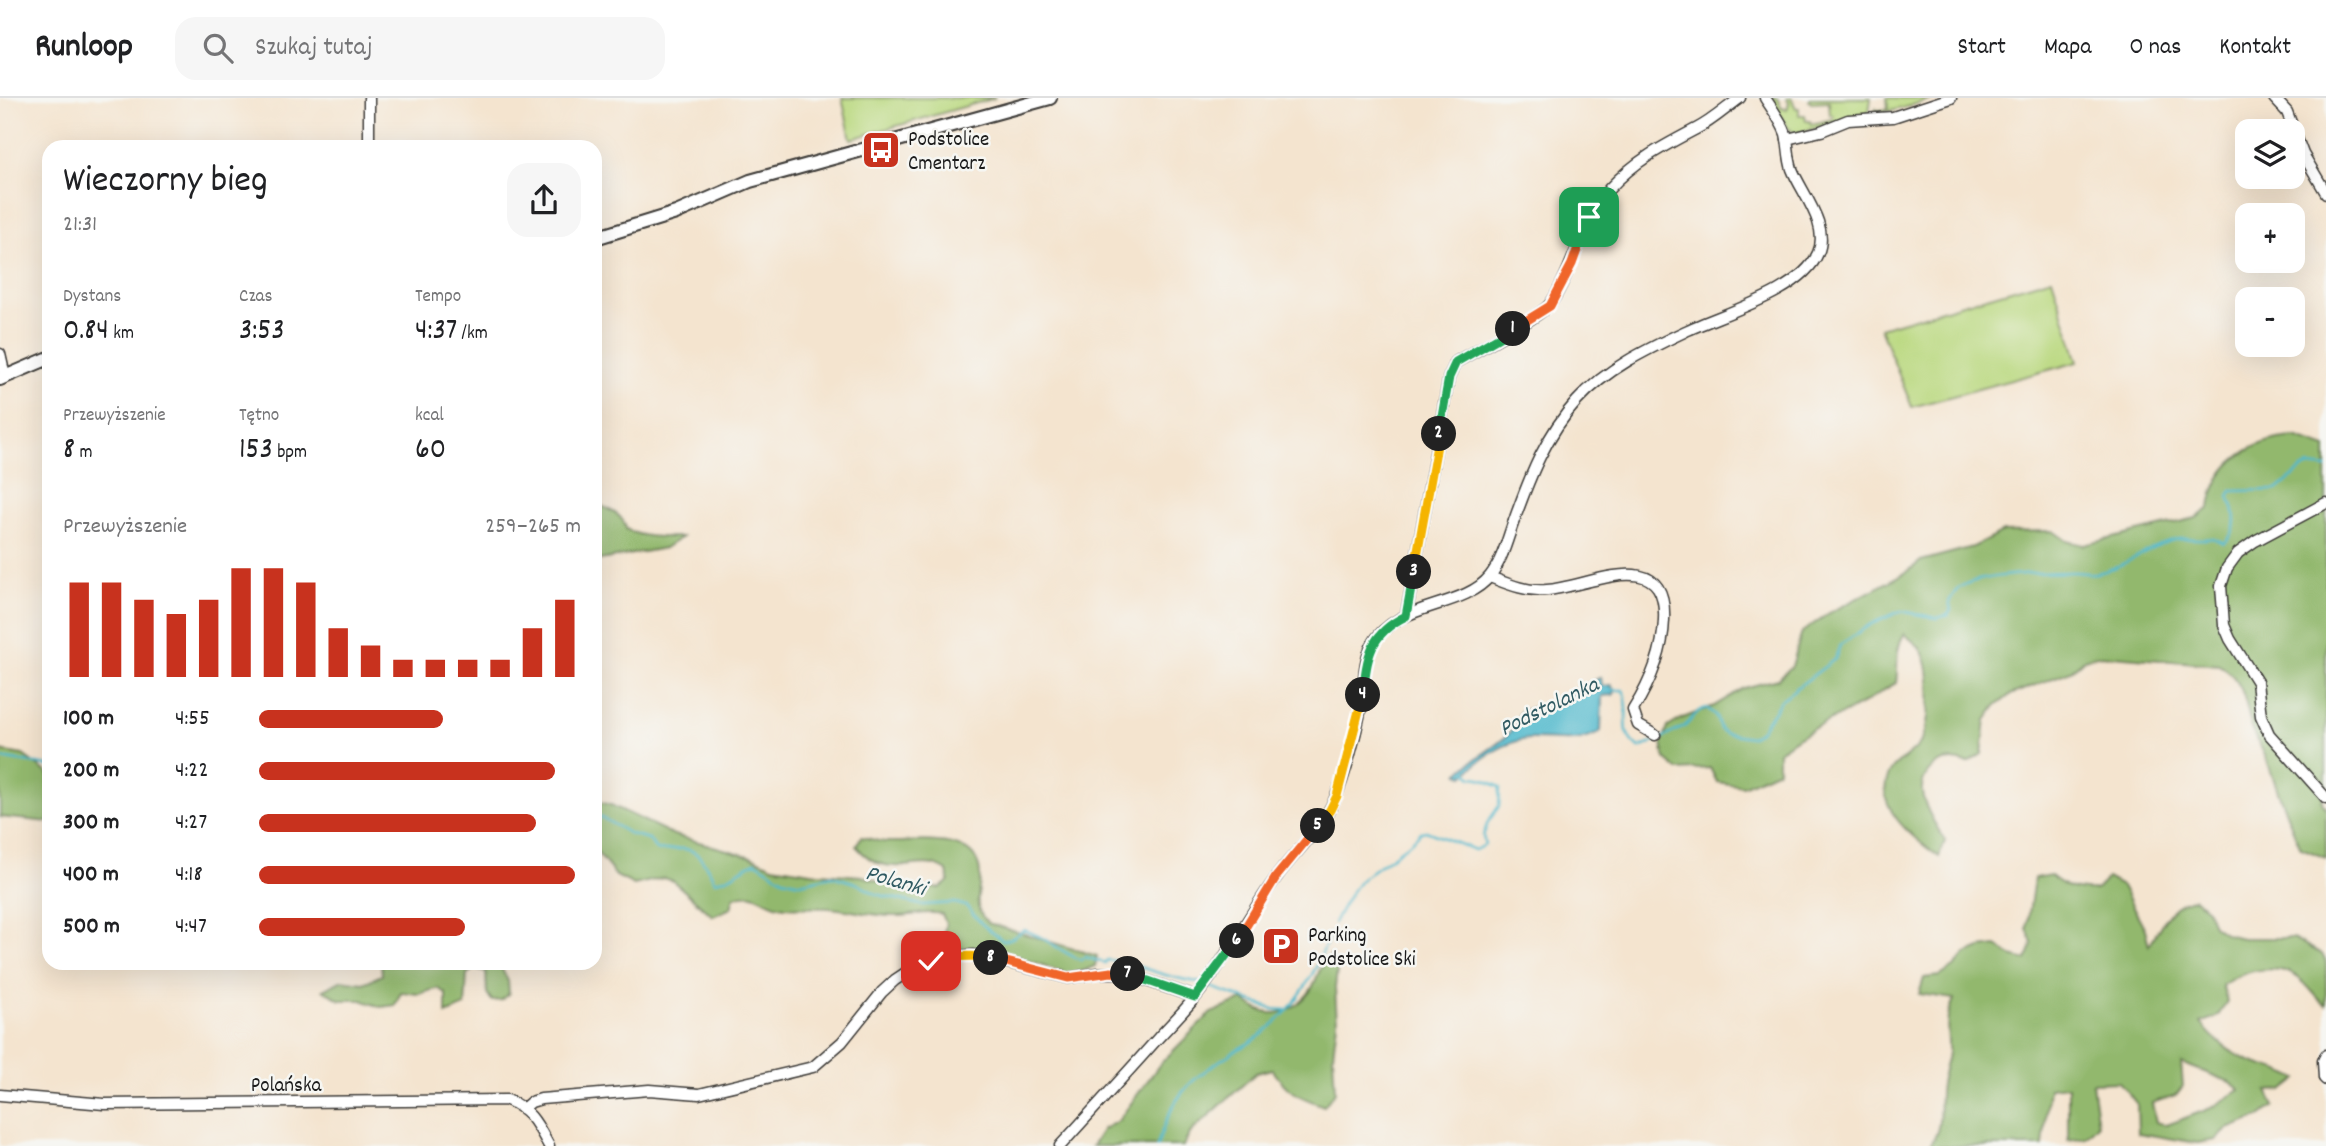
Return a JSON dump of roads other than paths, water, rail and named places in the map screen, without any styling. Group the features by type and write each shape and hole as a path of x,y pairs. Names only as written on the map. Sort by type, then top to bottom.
{"street":[{"path":"369,98 369,140"},
{"path":"602,235 676,213 750,181 1049,98"},
{"path":"1406,616 1449,377 1456,362 1550,306 1572,264 1589,217 1628,169 1652,151 1698,128 1740,98"},
{"path":"1060,1146 1195,997 1236,943 1276,877 1330,810 1337,796 1361,707 1366,663 1372,646 1385,628 1406,616 1474,590 1490,577 1501,556 1531,474 1552,432 1577,401 1606,374 1645,351 1796,281 1819,252 1821,239 1817,219 1792,170 1784,129 1765,98"},
{"path":"1787,139 1821,131 1848,120 1893,117 1951,98"},
{"path":"2274,98 2287,112 2303,154 2326,193"},
{"path":"0,354 3,378 42,361"},
{"path":"2326,503 2238,553 2227,568 2221,586 2224,625 2258,682 2261,716 2269,734 2326,798"},
{"path":"1490,577 1518,588 1547,590 1608,577 1646,576 1654,581 1665,604 1664,628 1658,657 1633,710 1638,725 1655,735"},
{"path":"549,1146 531,1113 523,1108 531,1102 649,1090 699,1094 813,1067 842,1042 895,980 931,961 974,955 1068,978 1098,973 1124,973 1195,997"},
{"path":"2326,1055 2323,1061 2326,1080"},
{"name":"Polańska","path":"0,1096 104,1104 508,1100 523,1108"}],"water":[{"path":"1601,677 1602,686 1611,685 1615,692 1613,695 1602,696 1601,731 1576,740 1521,740 1485,757 1464,776 1459,773 1510,732 1520,712 1565,696"}],"waterway":[{"name":"Podstolanka","path":"1613,690 1623,690 1626,697 1626,728 1632,742 1639,748 1682,728 1697,713 1707,708 1716,716 1720,729 1725,733 1751,737 1760,731 1782,699 1835,659 1840,645 1871,624 1901,611 1937,618 1948,615 1951,610 1949,602 1958,589 1984,579 2034,573 2096,573 2175,540 2213,538 2224,543 2234,528 2229,496 2232,491 2277,490 2302,469 2310,466 2326,468"},
{"name":"Polanki","path":"0,758 42,765"},
{"name":"Podstolanka","path":"1334,923 1360,881 1421,832 1426,831 1475,850 1485,845 1483,836 1488,822 1499,806 1500,787 1472,777 1467,772"},
{"name":"Polanki","path":"602,818 630,834 649,839 656,850 692,851 705,864 715,881 756,862 783,879 800,883 832,876 856,883 876,894 921,905 955,903 966,906 1003,941 1024,930 1081,960 1085,957 1105,963 1107,960 1118,961 1200,982"},
{"name":"Podstolanka","path":"1157,1146 1169,1113 1184,1090 1204,1072 1261,1035 1287,1011 1312,975 1330,933"},
{"name":"Polanki","path":"1208,986 1273,1009 1288,1010"}],"place":[{"name":"Podstolice Cmentarz","path":"881,150"},
{"name":"Parking Podstolice Ski","path":"1281,946"}]}
